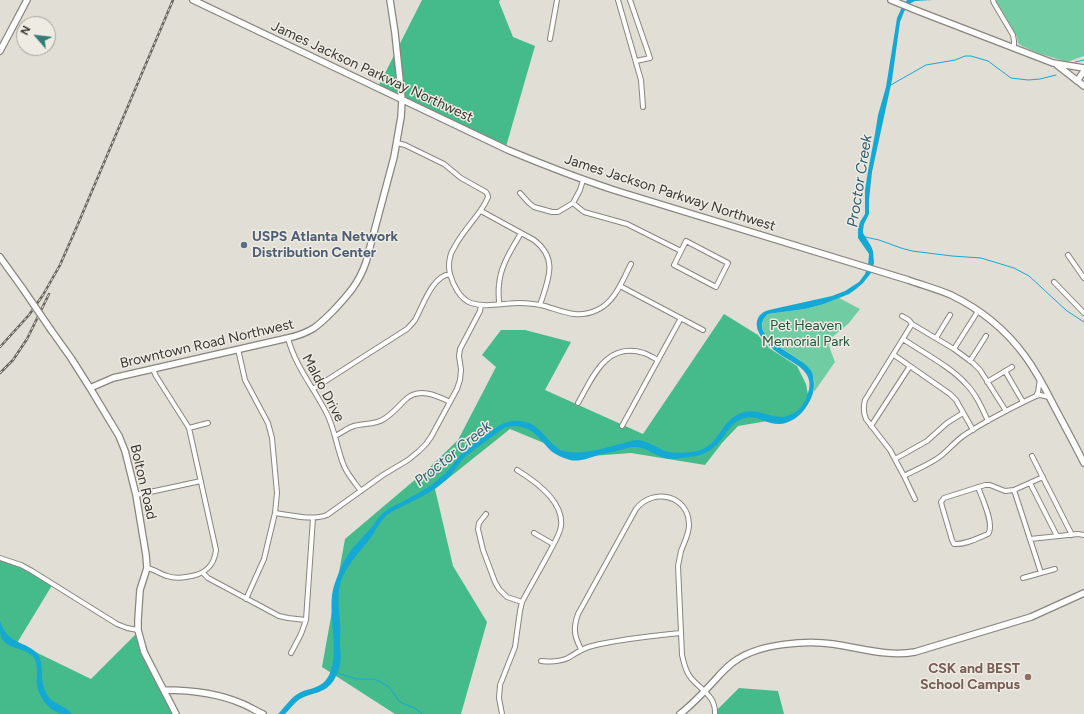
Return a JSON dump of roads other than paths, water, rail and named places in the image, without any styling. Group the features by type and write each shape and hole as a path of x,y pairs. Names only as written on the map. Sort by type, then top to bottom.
{"main road":[{"path":"0,51 28,0"},
{"name":"James Jackson Parkway Northwest","path":"193,0 508,150 543,165 583,180 939,290 952,296 978,311 1000,329 1013,341 1026,357 1040,379 1084,463"},
{"name":"Browntown Road Northwest","path":"90,388 113,378 305,333 320,324 348,296 358,281 366,262 397,143 401,117 402,100 390,0"},
{"path":"894,1 1053,63 1084,68"},
{"path":"1053,63 1084,86"},
{"path":"1077,81 1084,71"},
{"name":"Bolton Road","path":"0,257 71,358 122,443 136,495 146,555 147,568 140,590 138,630 144,652 176,714"},
{"path":"680,714 691,706 726,668 737,659 766,647 821,642 889,654 904,654 1031,617 1084,593"},
{"path":"164,690 181,690 212,694 242,704 263,714"}],"street":[{"path":"550,39 557,0"},
{"path":"618,0 641,80 643,107"},
{"path":"630,0 650,58 636,61"},
{"path":"993,0 1013,35 1014,47"},
{"path":"397,143 405,145 444,164 461,178 487,194 488,198 481,211 453,248 449,261 450,274 454,285 462,297 471,303 481,305 520,303 540,305 569,314 588,314 607,304 614,296 630,264"},
{"path":"520,193 534,208 558,212 573,203 583,180"},
{"path":"573,203 584,212 627,224 681,251"},
{"path":"481,211 540,244 546,252 550,268 540,305"},
{"path":"499,304 501,271 521,233"},
{"path":"686,241 728,263 716,287 674,265 681,251 686,241"},
{"path":"1068,255 1084,278"},
{"path":"313,389 407,329 414,322 435,283 442,276 450,274"},
{"path":"1054,282 1084,313"},
{"path":"620,286 703,330"},
{"path":"275,513 313,518 327,516 419,451 431,437 457,389 461,370 459,356 460,349 480,311 481,305"},
{"path":"954,349 978,311"},
{"path":"936,338 950,315"},
{"path":"902,316 910,320 912,324 954,349 980,370 1006,412"},
{"path":"622,426 681,318"},
{"path":"912,324 865,400 863,407 866,419 895,459 915,499"},
{"path":"970,361 986,336"},
{"name":"Maldo Drive","path":"288,338 295,358 326,413 345,467 352,480 361,491"},
{"path":"903,340 956,374 967,384 988,421"},
{"path":"238,349 245,380 268,423 272,438 277,493 275,513 264,559 246,599"},
{"path":"578,403 597,368 611,356 622,352 634,351 658,360"},
{"path":"894,355 950,394 956,400 973,430"},
{"path":"871,426 910,366"},
{"path":"987,382 1012,366"},
{"path":"147,568 153,569 173,578 190,577 203,573 209,568 213,563 216,550 189,428 153,369"},
{"path":"1005,371 1023,402"},
{"path":"1036,396 1040,379"},
{"path":"335,436 353,427 373,424 383,420 406,399 416,394 432,394 450,402"},
{"path":"904,476 942,455 954,442 988,421 1036,396 1040,395 1049,397"},
{"path":"895,459 923,444 947,423 963,413"},
{"path":"189,428 208,423"},
{"path":"1032,456 1072,534"},
{"path":"502,714 499,698 500,685 515,646 522,602 553,544 561,525 561,517 557,508 543,488 518,470"},
{"path":"978,487 990,522 990,531 988,534 964,543 954,544 942,506 944,498 978,487 985,485 990,485 1005,491 1014,490 1043,477"},
{"path":"136,495 201,481"},
{"path":"1030,483 1057,536"},
{"path":"1014,490 1041,573"},
{"path":"581,649 576,641 575,632 575,623 578,614 636,509 644,500 655,496 666,496 676,501 684,509 688,519 688,530 680,553 678,566 682,655 684,667 691,678 705,691 714,704 714,714"},
{"path":"486,514 479,523 478,529 483,550 495,582 499,589 507,597 522,602"},
{"path":"292,652 306,620 313,518"},
{"path":"534,533 553,544"},
{"path":"1030,539 1072,534 1084,535"},
{"path":"0,558 9,560 32,571 117,624 138,630"},
{"path":"1023,578 1056,569"},
{"path":"203,573 208,578 279,616 306,620"},
{"path":"541,661 551,662 568,658 581,649 592,646 681,633"}],"water":[{"path":"907,0 932,0 915,1 911,3 907,6 900,22 892,80 872,172 869,214 863,230 863,233 873,251 874,263 871,273 863,283 849,294 824,304 805,309 768,314 762,322 763,330 768,337 775,344 809,368 813,376 813,392 808,405 803,411 792,420 779,424 749,417 744,418 732,425 721,441 709,451 700,455 674,459 665,458 645,449 631,447 584,459 570,460 550,450 533,432 528,429 519,426 504,428 467,455 450,476 441,484 391,512 381,522 343,576 339,590 341,655 339,669 334,680 327,688 298,700 285,714 278,714 296,695 323,683 331,670 334,646 331,606 332,594 340,569 352,549 383,513 434,483 447,472 468,448 500,425 515,421 528,423 541,431 556,447 569,452 595,450 637,440 668,452 684,453 700,450 709,445 714,441 731,419 744,412 751,411 781,417 794,413 800,408 805,401 809,389 808,377 801,368 765,342 758,332 757,321 762,314 769,310 832,296 845,291 859,282 865,274 868,266 869,254 858,238 858,229 865,214 865,190 868,171 878,115 886,87 897,18"},
{"path":"0,621 3,628 11,638 36,652 39,656 44,688 47,694 53,701 64,707 72,714 58,713 46,704 38,690 36,661 31,654 4,641 1,637"}],"waterway":[{"path":"889,86 926,65 955,60 965,56 971,56 988,61 1011,78 1028,80 1056,75"},
{"path":"1075,62 1084,60"},
{"path":"865,237 912,251 981,258 1014,268 1029,276 1067,311 1084,322"},
{"path":"337,674 357,679 374,679 379,681 389,687 399,701 415,708 422,714"}],"railway":[{"path":"0,347 29,315 43,295 60,265 173,0"},
{"path":"0,373 13,360 27,339 49,294"}],"place":[{"name":"USPS Atlanta Network Distribution Center","path":"244,245"},
{"name":"CSK and BEST School Campus","path":"1028,677"}],"water label":[{"name":"Proctor Creek","path":"860,181"},
{"name":"Proctor Creek","path":"453,454"}],"park label":[{"name":"Pet Heaven Memorial Park","path":"806,334"}]}
